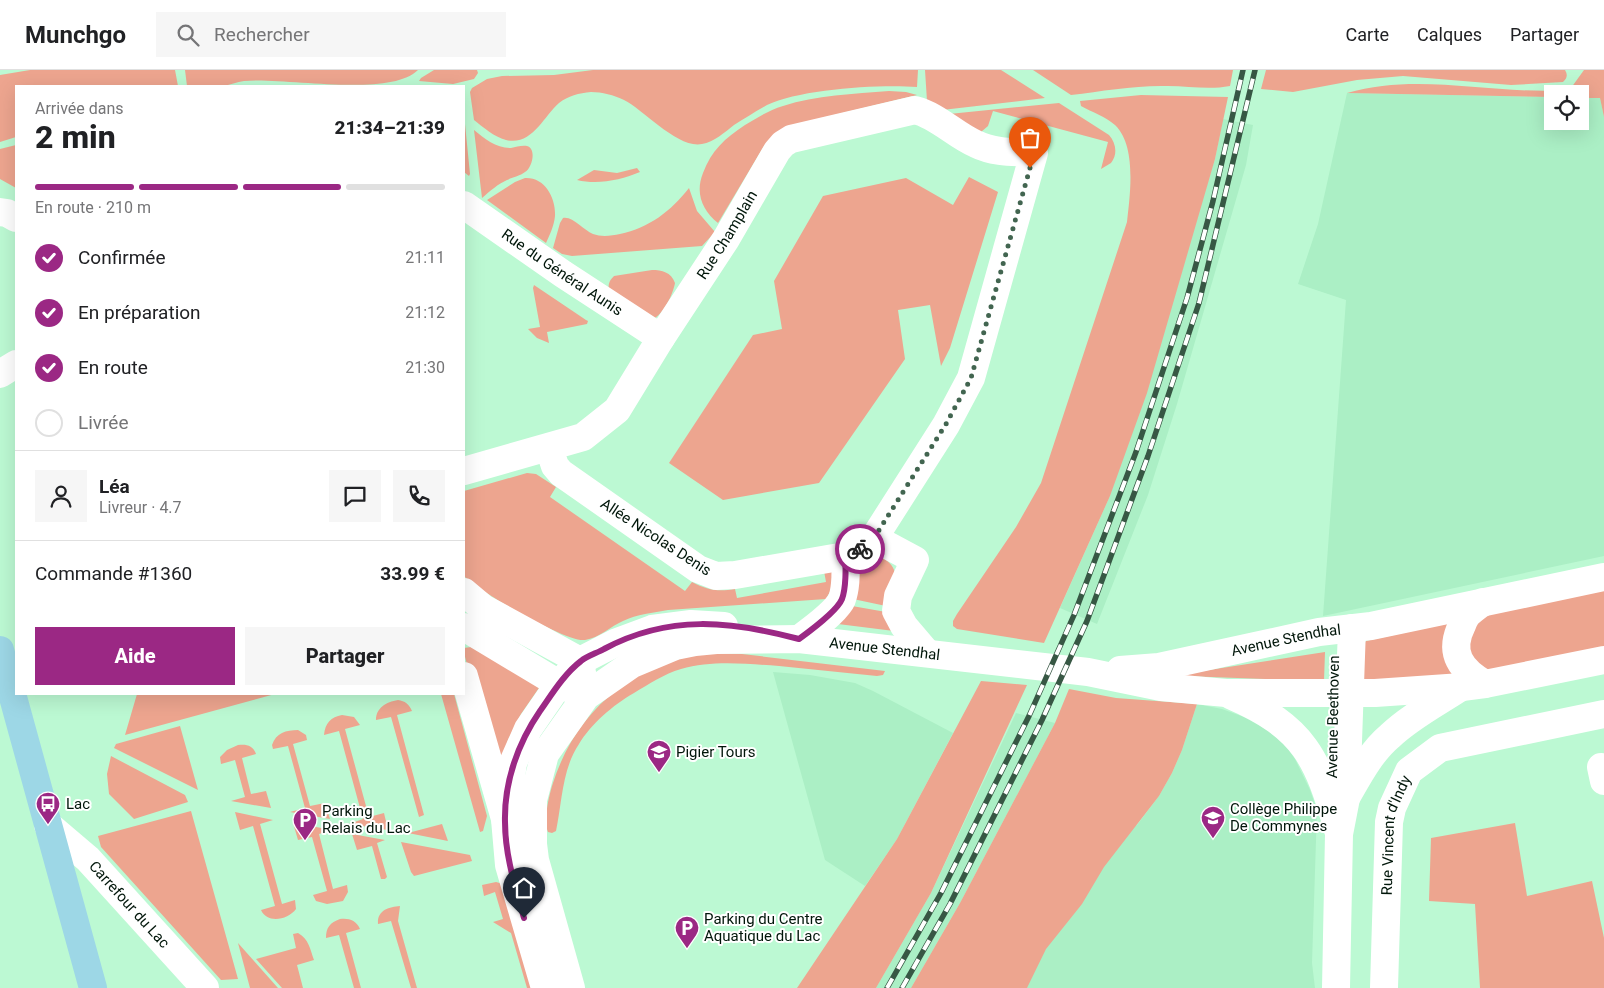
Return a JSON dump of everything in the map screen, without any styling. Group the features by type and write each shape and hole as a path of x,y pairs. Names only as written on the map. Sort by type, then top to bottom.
{"main road":[{"path":"0,650 93,988"}],"street":[{"name":"Rue Champlain","path":"465,471 583,437 617,410 661,338 726,239 777,151 791,139 915,110 926,114 982,146 1003,151 1034,153"},
{"name":"Allée Nicolas Denis","path":"549,448 555,466 561,474 708,574 736,576 845,556 862,548 874,538 946,424 971,378 1034,153"},
{"name":"Rue du Général Aunis","path":"465,206 563,274 661,338"},
{"path":"0,212 15,217"},
{"path":"0,374 15,365"},
{"path":"874,538 915,560 901,590 896,611 904,626 928,653"},
{"path":"799,639 813,629 842,599 846,570 845,556"},
{"name":"Avenue Stendhal","path":"1088,672 1159,667 1604,578"},
{"path":"465,593 483,608 580,661 586,696"},
{"path":"1474,686 1470,674 1457,655 1455,644 1457,634 1467,615 1483,602"},
{"name":"Avenue Stendhal","path":"505,819 514,763 528,729 559,684 580,661 634,634 671,625 727,626 768,631 799,639"},
{"path":"465,628 559,684 586,696"},
{"name":"Avenue Beethoven","path":"1336,988 1338,801 1343,629"},
{"name":"Avenue Stendhal","path":"571,988 535,860 533,844 533,800 545,754 586,696 632,664 675,646 716,640 799,639 1088,672 1161,687 1226,693 1342,694 1474,686 1604,660"},
{"path":"465,679 505,819 509,865 545,988"},
{"name":"Avenue Beethoven","path":"1338,801 1389,736 1422,712 1474,686"},
{"name":"Avenue Beethoven","path":"1226,693 1266,712 1294,734 1311,757 1322,779 1338,801"},
{"name":"Rue Vincent d'Indy","path":"1384,988 1389,822 1392,808 1409,771 1440,748 1604,714"},
{"name":"Carrefour du Lac","path":"48,825 88,859 205,988"},
{"path":"81,988 82,947"}],"shaded area":[{"path":"30,70 175,70 178,85 15,85 15,137 0,142 0,75"},
{"path":"185,70 418,70 404,78 385,83 361,85 244,81 229,85 187,85"},
{"path":"434,70 477,70 478,73 474,79 453,84 419,81"},
{"path":"593,70 918,70 917,87 883,86 819,91 781,100 763,107 715,139 702,144 682,141 661,128 624,100 612,95 591,92 566,98 553,109 530,135 515,141 497,137 474,120 470,92 472,88 487,79 502,76 554,75"},
{"path":"925,70 1001,70 1045,98 942,110 927,101"},
{"path":"1033,70 1233,70 1230,86 1207,88 1144,86 1071,95"},
{"path":"1266,70 1565,70 1567,75 1563,82 1511,85 1403,76 1357,80 1293,92 1261,89"},
{"path":"1584,70 1604,70 1604,117 1600,98 1589,98 1589,85 1573,85"},
{"path":"1401,84 1544,91 1544,97 1347,93"},
{"path":"889,91 917,95 793,125 777,132 764,146 718,223 704,207 700,187 706,165 719,146 745,125 763,114 796,102"},
{"path":"1347,93 1544,97 1544,130 1589,130 1589,98 1600,98 1604,117 1604,556 1323,616 1346,300 1298,284 1318,224"},
{"path":"1141,95 1228,97 1215,159 1147,393 1110,496 1044,643 957,629 953,626 953,621 957,614 1016,527 1041,483 1127,222 1130,171 1127,145 1115,125 1081,106 1080,101"},
{"path":"1059,103 1109,135 1115,149 1115,156 1111,163 1101,169 1108,142 993,111 988,126 981,132 949,114"},
{"path":"1223,119 1253,125 1246,165 1177,404 1148,495 1097,624 1060,608 1110,496 1215,159"},
{"path":"465,124 470,174 469,176 465,173"},
{"path":"474,130 496,145 506,148 527,146 533,154 528,170 500,184 482,198"},
{"path":"15,145 15,187 0,179 0,149"},
{"path":"637,168 640,172 617,179 601,182 577,180 594,170 617,173"},
{"path":"969,177 998,192 950,348 941,366 930,305 898,310 905,359 819,483 723,500 669,463 753,335 782,329 774,281 823,196 906,178 953,205"},
{"path":"525,178 538,181 544,185 554,202 555,216 552,230 546,243 487,200 515,182"},
{"path":"689,188 697,211 715,232 702,246 572,256 562,254 553,248 563,218 574,221 596,235 620,234 640,228 659,217 675,204"},
{"path":"652,270 666,272 675,283 672,293 661,313 653,319 609,292 610,281 614,276"},
{"path":"534,285 588,321 587,324 547,332 549,343 537,338 528,329 540,327"},
{"path":"527,473 536,474 556,487 550,497 685,591 692,582 713,590 735,589 737,598 826,582 824,571 832,571 833,586 826,599 668,610 628,619 590,639 575,639 523,615 486,593 465,577 465,491"},
{"path":"877,555 891,565 895,576 886,606 853,599 856,565 867,558"},
{"path":"1604,588 1604,647 1492,670 1480,666 1473,657 1466,633 1475,617"},
{"path":"852,606 886,612 894,631 838,624"},
{"path":"1448,623 1455,676 1361,681 1363,645 1366,641"},
{"path":"471,647 540,685 521,714 508,740 501,762 494,766 465,657 465,648"},
{"path":"1325,652 1324,681 1183,676 1183,674"},
{"path":"707,653 742,654 885,671 883,675 877,676 779,666 705,664 681,669 663,676 618,703 596,722 584,737 569,764 563,786 556,831 548,832 546,815 553,783 563,757 576,734 592,713 610,695 631,680 655,668 680,659"},
{"path":"773,672 810,675 855,683 953,733 897,839 865,886 825,860"},
{"path":"981,681 1027,685 931,893 876,988 797,988 897,839"},
{"path":"1069,689 1116,698 1197,704 1182,750 1172,773 1159,796 1104,867 1082,904 1046,949 1027,988 911,988 960,903 1055,723"},
{"path":"137,695 271,695 125,735"},
{"path":"441,695 454,695 487,816 483,831 480,832"},
{"path":"398,700 410,706 412,711 397,715 424,815 419,817 391,717 376,720 378,712 383,706"},
{"name":"Collège Philippe De Commynes","path":"1197,704 1222,709 1244,717 1269,731 1286,746 1295,759 1310,790 1317,810 1312,963 1315,988 1012,988 1084,854 1137,825 1159,796 1182,750"},
{"path":"1016,713 1055,723 960,903 911,988 876,988 931,893"},
{"path":"342,715 354,717 360,725 345,729 369,817 384,813 388,830 349,824 363,819 339,731 324,735 329,721"},
{"path":"180,726 198,790 114,748 116,744"},
{"path":"298,730 306,735 307,740 293,744 310,806 325,803 330,819 290,812 305,808 288,746 273,749 272,745 282,733"},
{"path":"238,745 249,746 255,751 256,754 242,758 251,794 266,791 271,808 231,801 245,797 235,760 221,764 220,757 227,750"},
{"path":"111,756 185,795 188,802 134,819 109,794 107,774"},
{"path":"191,811 238,979 221,980 101,847 98,836"},
{"path":"235,812 273,820 260,824 282,904 295,900 296,909 288,916 273,919 261,910 275,906 253,826 240,830"},
{"path":"293,823 333,830 319,834 333,889 347,885 348,892 343,901 327,904 316,901 313,895 327,891 312,837 298,840"},
{"path":"1515,823 1527,896 1592,881 1604,938 1604,988 1480,988 1475,904 1429,901 1431,838"},
{"path":"442,824 448,841 408,833"},
{"path":"352,834 385,840 377,843 387,877 385,879 381,879 372,846 357,850"},
{"path":"401,842 470,855 472,861 414,876"},
{"path":"496,882 503,884 533,988 527,988 511,933 493,922 503,919 495,892 484,896 482,885"},
{"path":"400,906 398,921 417,988 411,988 391,921 378,924 379,915 384,910"},
{"path":"340,919 352,920 360,929 346,933 361,988 354,988 339,935 326,938 329,926"},
{"path":"298,933 307,941 314,960 297,965 303,988 282,988 256,959 296,948 293,934"},
{"path":"238,943 278,988 250,988"}],"railway":[{"path":"887,988 941,893 1029,716 1074,615 1136,452 1187,298 1213,201 1243,70"},
{"path":"902,988 950,904 1042,720 1087,621 1148,456 1199,303 1255,70"}],"way so far":[{"path":"860,549 874,538 946,424 971,378 1030,168"}],"place":[{"name":"Pigier Tours","path":"659,773"},
{"name":"Lac","path":"48,825"},
{"name":"Collège Philippe De Commynes","path":"1213,839"},
{"name":"Parking Relais du Lac","path":"305,841"},
{"name":"Parking du Centre Aquatique du Lac","path":"687,949"}],"route":[{"path":"524,918 509,865 506,846 505,819 508,789 514,763 528,729 559,684 580,661 634,634 671,625 727,626 768,631 799,639 813,629 842,599 846,570 845,556 860,549"}]}
